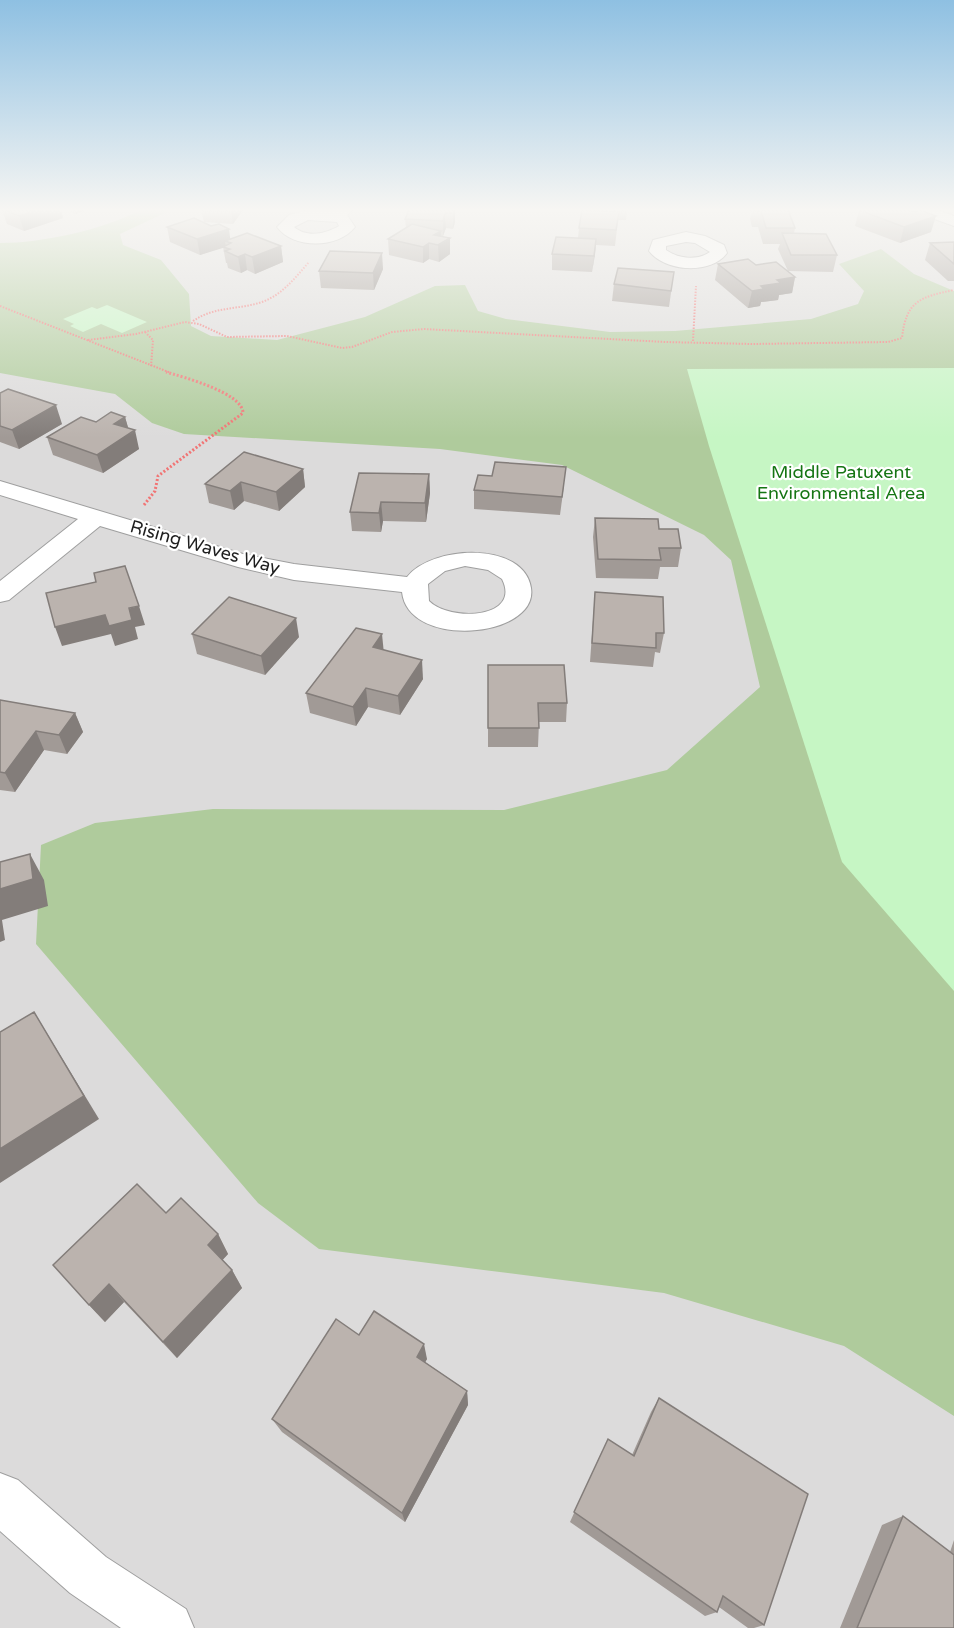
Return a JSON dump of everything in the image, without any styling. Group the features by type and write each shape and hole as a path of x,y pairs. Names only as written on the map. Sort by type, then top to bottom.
{"street":[{"name":"Rising Waves Way","path":"0,488 238,560 294,572 414,586"},
{"path":"0,594 96,516"},
{"path":"0,1498 87,1575 167,1628"}],"path":[{"path":"192,322 213,309 254,305 288,286"},
{"path":"693,341 696,286"},
{"path":"88,340 145,332 174,323 192,322 202,324 220,335 232,337 282,335 343,348 364,344 373,337 392,331 430,329 627,340 752,344 898,341 903,335 904,319 915,302 926,296 954,290"},
{"path":"0,306 24,318 88,340 151,367 200,382 238,401 243,407 243,413 158,476 150,500 121,524"},
{"path":"145,332 153,340 151,367"}],"shaded area":[{"path":"0,286 954,286 954,1628 0,1628"}],"green space":[{"path":"0,286 182,286 189,294 191,326 211,336 277,340 365,317 435,286 465,286 478,311 506,319 610,332 675,331 811,319 858,304 864,291 859,286 942,286 954,291 954,1416 844,1346 664,1293 319,1249 258,1203 36,944 41,845 95,823 213,809 504,810 667,770 760,687 731,560 704,535 562,465 440,449 184,434 152,423 115,394 0,373"},
{"path":"107,305 147,322 122,333 101,324 83,332 70,326 74,324 63,319 92,307 97,309"},
{"name":"Middle Patuxent Environmental Area","path":"954,368 954,991 842,862 709,446 687,369"}],"building":[{"path":"630,286 672,286 671,291"},
{"path":"746,286 761,286 764,289 752,291"},
{"path":"8,389 56,405 12,430 0,426 0,393"},
{"path":"111,412 125,417 114,424 135,430 97,455 47,437 81,417 96,422"},
{"path":"244,452 303,469 276,492 241,482 230,491 205,484"},
{"path":"495,462 566,467 562,497 474,490 478,475 492,476"},
{"path":"359,473 429,474 425,503 381,502 379,513 350,512"},
{"path":"595,518 658,519 659,529 678,529 681,548 659,548 661,560 598,559"},
{"path":"125,566 139,606 129,608 132,620 109,626 105,615 55,627 46,593 96,582 94,573"},
{"path":"595,592 663,597 664,633 656,633 656,648 592,643"},
{"path":"229,597 296,618 261,656 192,634"},
{"path":"356,628 382,634 373,647 422,660 398,696 366,688 353,707 306,693"},
{"path":"488,665 564,665 567,703 538,703 539,728 488,728"},
{"path":"0,700 75,713 59,735 36,731 5,773 0,772"},
{"path":"30,854 33,879 0,889 0,862"},
{"path":"34,1012 84,1096 0,1149 0,1032"},
{"path":"137,1184 166,1213 181,1198 218,1234 208,1245 232,1270 163,1342 109,1284 89,1305 53,1265"},
{"path":"374,1311 424,1344 417,1357 467,1391 402,1513 272,1419 336,1319 359,1335"},
{"path":"659,1398 808,1494 764,1625 723,1596 717,1612 574,1512 608,1439 634,1456"},
{"path":"903,1516 954,1555 954,1628 857,1628"}]}
